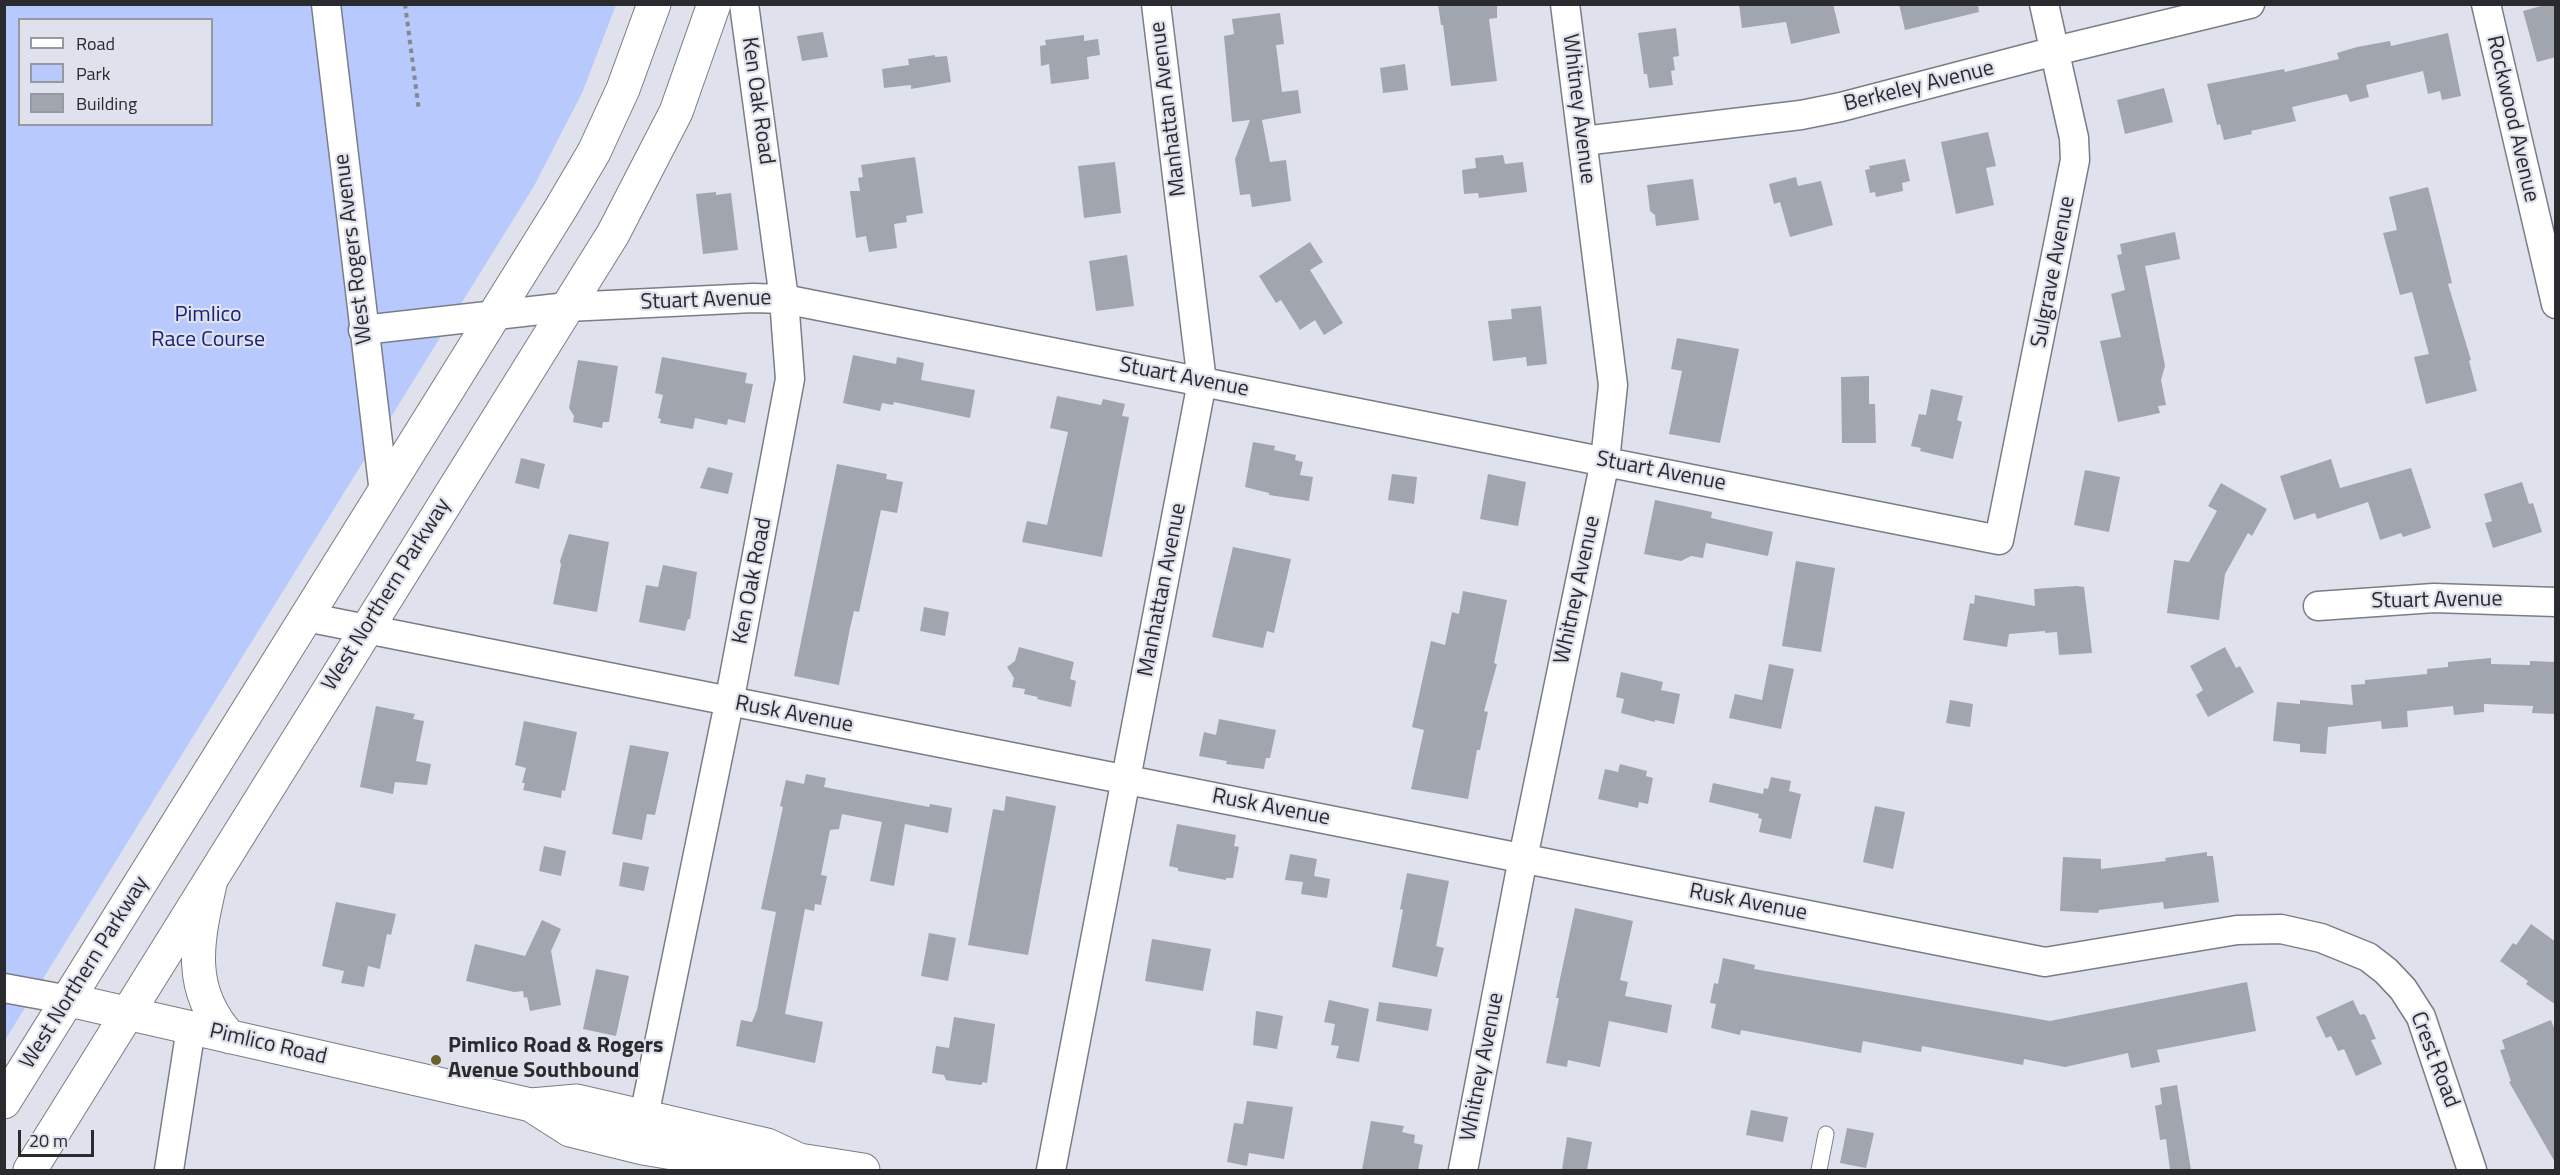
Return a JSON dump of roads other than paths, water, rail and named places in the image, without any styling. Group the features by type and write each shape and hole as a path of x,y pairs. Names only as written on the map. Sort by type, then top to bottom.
{"main road":[{"name":"West Northern Parkway","path":"4,1102 495,315 594,152 623,89 654,4"},
{"name":"West Northern Parkway","path":"30,1170 613,234 676,112 714,4"},
{"path":"211,877 202,917 198,977 207,1005 217,1022 230,1037"},
{"name":"Pimlico Road","path":"69,1000 531,1105 577,1101 644,1116 767,1145 798,1165"},
{"name":"Pimlico Road","path":"531,1105 570,1130 643,1149 756,1167 798,1165 845,1169"}],"street":[{"name":"West Rogers Avenue","path":"326,4 384,493"},
{"name":"Ken Oak Road","path":"644,1116 729,703 788,398 790,364 784,299 744,4"},
{"name":"Manhattan Avenue","path":"1052,1170 1202,382 1156,4"},
{"name":"Whitney Avenue","path":"1463,1170 1523,858 1605,461 1613,386 1565,4"},
{"name":"Sulgrave Avenue","path":"1999,540 2075,160 2074,138 2044,4"},
{"name":"Berkeley Avenue","path":"1583,141 1801,115 1841,107 2055,51 2250,4"},
{"name":"Rockwood Avenue","path":"2486,4 2556,304"},
{"name":"Stuart Avenue","path":"363,330 567,307 753,298 784,299 1999,540"},
{"name":"Stuart Avenue","path":"2318,606 2434,598 2556,602"},
{"name":"Rusk Avenue","path":"306,617 729,703 2045,962 2237,930"},
{"name":"Crest Road","path":"2237,930 2281,929 2321,938 2368,957 2386,971 2403,989 2421,1017 2472,1170"},
{"name":"Pimlico Road","path":"4,988 69,1000"},
{"path":"169,1170 192,1028"},
{"path":"644,1116 658,1150"}],"lane":[{"path":"1819,1170 1826,1134"}],"place":[{"name":"Pimlico Road & Rogers Avenue Southbound","path":"436,1060"}],"park label":[{"name":"Pimlico Race Course","path":"208,328"}]}
